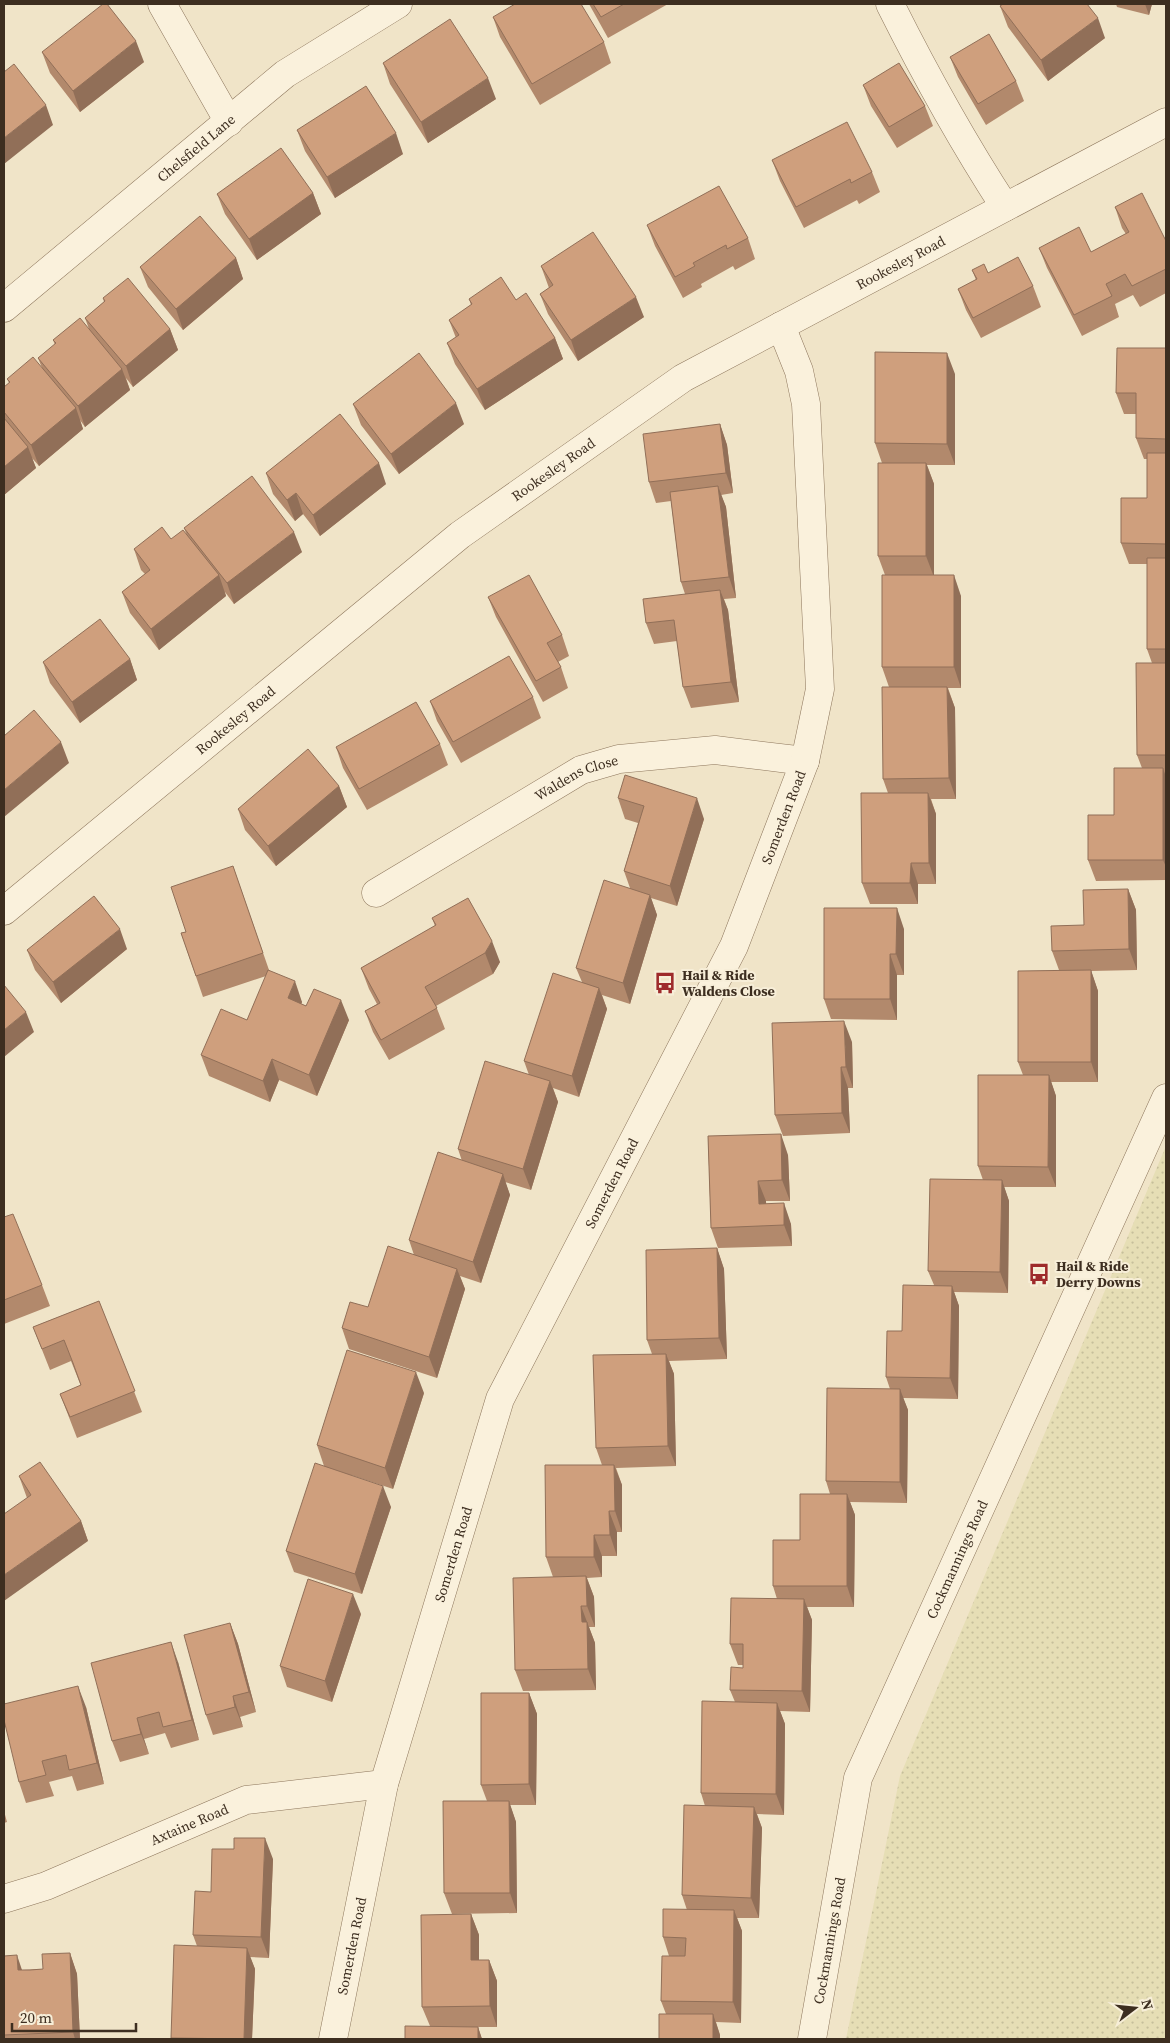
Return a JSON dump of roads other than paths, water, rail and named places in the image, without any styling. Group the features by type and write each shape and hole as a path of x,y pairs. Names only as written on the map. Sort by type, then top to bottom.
{"street":[{"path":"162,4 229,122"},
{"name":"Chelsfield Lane","path":"4,308 285,74 398,4"},
{"path":"890,4 932,88 968,150 1005,207"},
{"name":"Rookesley Road","path":"4,911 460,535 683,378 1166,122"},
{"name":"Somerden Road","path":"333,2039 384,1784 500,1399 734,946 805,761 820,689 806,404 799,371 781,326"},
{"name":"Waldens Close","path":"376,893 581,770 619,759 716,750 805,761"},
{"name":"Cockmannings Road","path":"812,2039 858,1778 1166,1098"},
{"name":"Axtaine Road","path":"4,1899 46,1886 246,1800 384,1784"}],"place":[{"name":"Hail & Ride Waldens Close","path":"665,983"},
{"name":"Hail & Ride Derry Downs","path":"1039,1274"}]}
